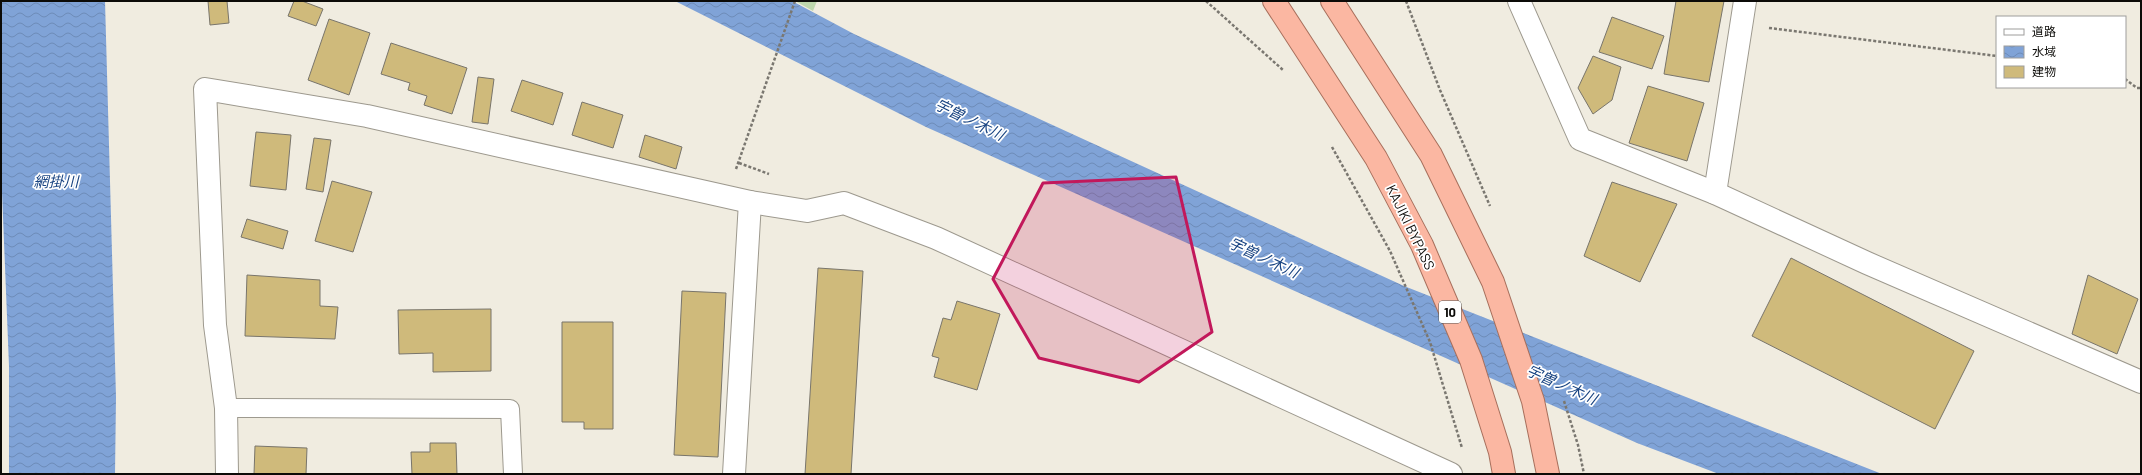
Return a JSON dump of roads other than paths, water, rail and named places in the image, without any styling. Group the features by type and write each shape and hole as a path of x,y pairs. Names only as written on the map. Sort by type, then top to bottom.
{"highway":[{"name":"KAJIKI BYPASS","path":"1274,1 1376,158 1422,246 1471,360 1500,452 1504,474"},
{"path":"1332,1 1431,155 1493,282 1533,401 1548,474"}],"street":[{"path":"1519,1 1580,139 1715,193 1867,263 2141,382"},
{"path":"1715,193 1745,1"},
{"path":"227,474 226,408 215,325 205,89 367,116 750,202 807,211 844,203 936,238 1449,473"},
{"path":"734,474 750,202"}],"lane":[{"path":"226,408 510,409 513,474"}],"water":[{"name":"網掛川","path":"1,1 105,1 116,397 115,474 9,474 9,366 1,167"},
{"name":"宇曽ノ木川","path":"675,1 792,1 854,34 1404,286 1882,474 1719,474 1637,443 926,127"}]}
